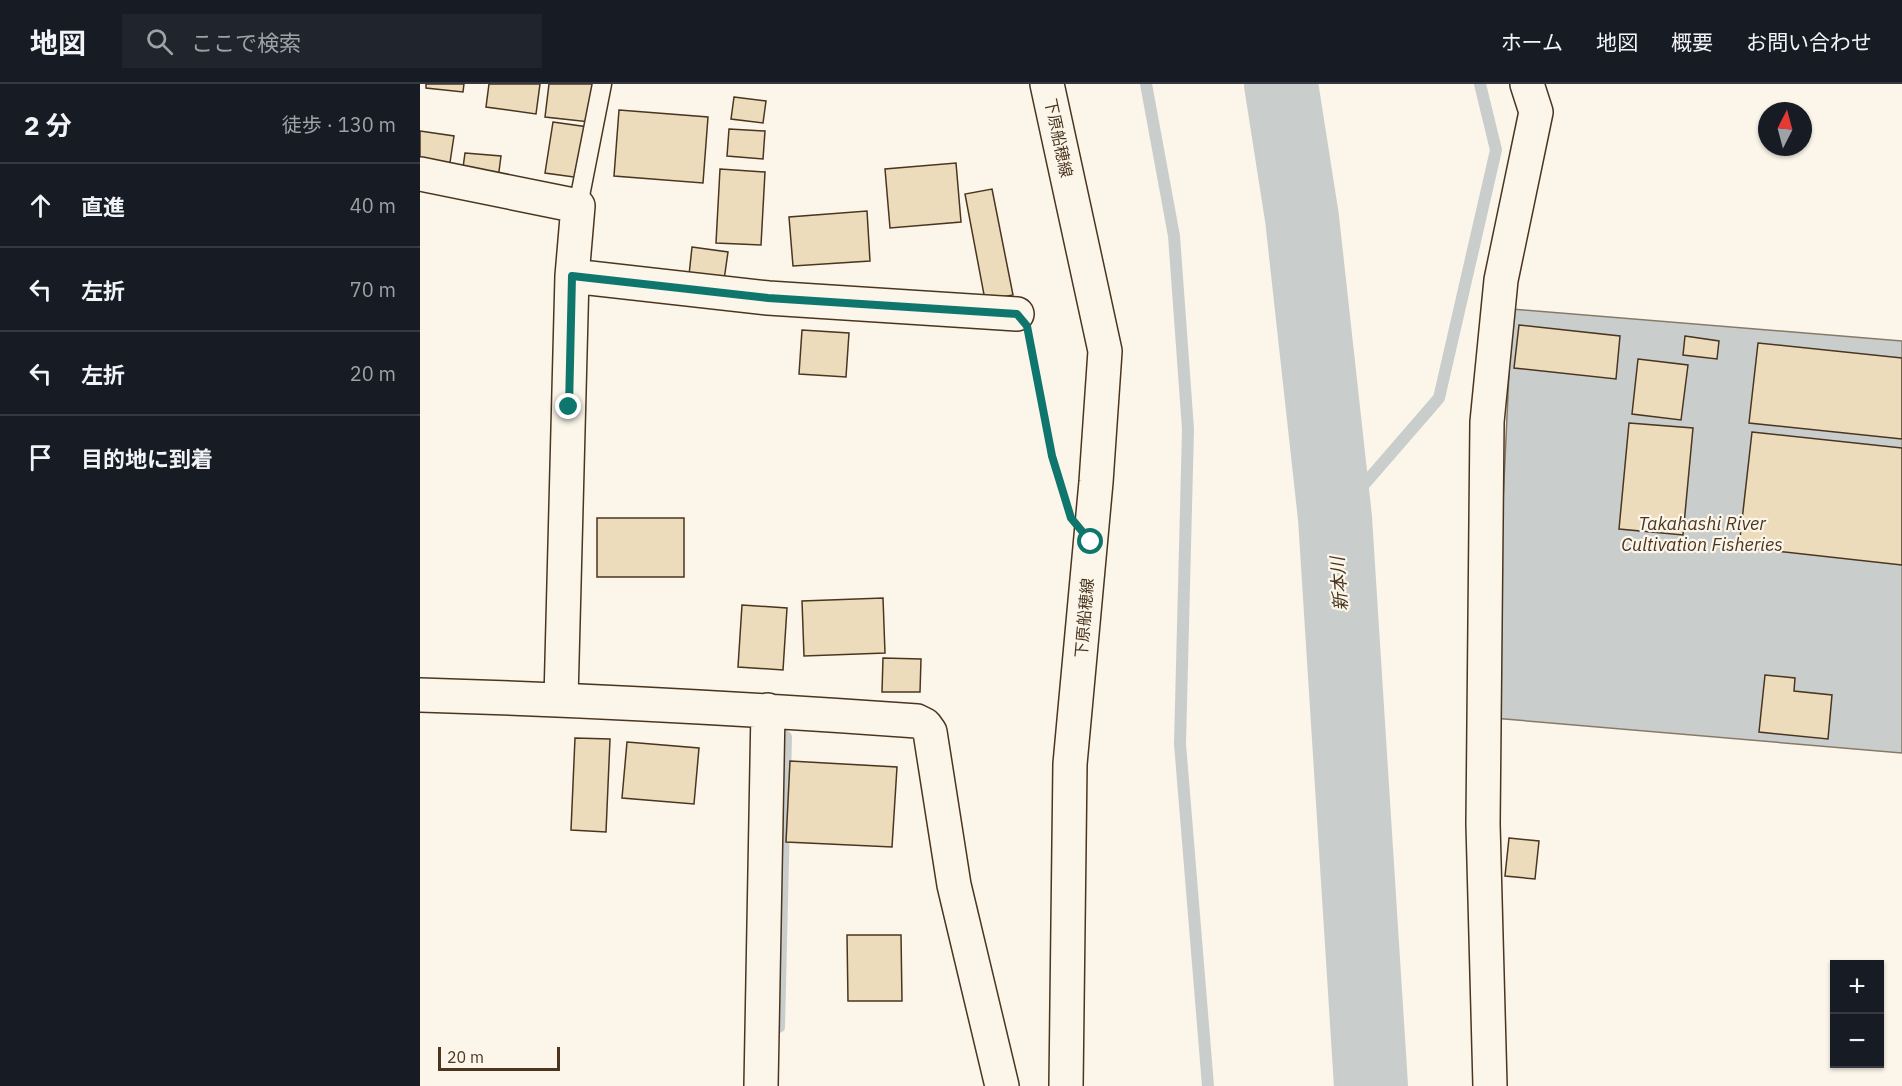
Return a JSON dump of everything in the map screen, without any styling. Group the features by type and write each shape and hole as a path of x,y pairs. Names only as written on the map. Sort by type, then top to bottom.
{"street":[{"name":"下原船穂線","path":"1047,84 1105,351 1096,482 1070,764 1066,1086"},
{"path":"1490,1086 1483,824 1487,422 1501,280 1536,112 1527,84"},
{"path":"420,174 578,206 572,276 561,699"},
{"path":"572,276 768,298 1017,314"},
{"path":"420,695 561,699 768,710 917,721 925,725 930,732 954,885 1002,1086"},
{"path":"761,1086 768,710"}],"lane":[{"path":"578,206 602,84"}],"path":[{"path":"1017,314 1027,326 1058,476"}],"water":[{"name":"Takahashi River Cultivation Fisheries","path":"1512,309 1902,341 1902,753 1493,718"}],"building":[{"path":"426,84 464,84 463,92 426,88"},
{"path":"489,84 540,84 536,114 486,107"},
{"path":"549,84 594,84 590,122 545,117"},
{"path":"734,97 766,101 763,123 731,119"},
{"path":"619,110 708,117 703,183 614,176"},
{"path":"553,122 588,127 581,178 545,173"},
{"path":"729,129 765,131 763,159 727,156"},
{"path":"420,131 454,136 449,169 420,165"},
{"path":"465,153 501,156 498,179 462,175"},
{"path":"956,163 961,222 890,228 885,169"},
{"path":"720,169 765,172 761,245 716,243"},
{"path":"992,189 1013,295 985,300 965,194"},
{"path":"867,211 870,261 793,266 789,217"},
{"path":"692,247 728,252 724,280 689,275"},
{"path":"1519,325 1620,336 1616,379 1514,368"},
{"path":"802,330 849,333 846,377 799,374"},
{"path":"1685,336 1719,341 1717,359 1683,355"},
{"path":"1758,343 1902,358 1902,439 1749,423"},
{"path":"1638,359 1688,365 1681,420 1632,414"},
{"path":"1629,423 1693,428 1683,535 1619,529"},
{"path":"1752,432 1902,448 1902,565 1739,547"},
{"path":"597,518 684,518 684,577 597,577"},
{"path":"883,598 885,653 804,656 802,601"},
{"path":"742,605 787,608 783,670 738,667"},
{"path":"883,658 921,659 920,692 882,692"},
{"path":"1765,675 1795,678 1794,691 1832,695 1828,739 1759,732"},
{"path":"575,738 610,739 606,832 571,830"},
{"path":"627,742 699,748 694,804 622,798"},
{"path":"790,761 897,767 892,847 786,842"},
{"path":"1509,838 1539,841 1535,879 1505,876"},
{"path":"847,935 901,935 902,1001 848,1001"}],"waterway":[{"path":"1146,84 1174,236 1188,429 1180,744 1208,1086"},
{"name":"新本川","path":"1281,84 1302,218 1335,518 1371,1086"},
{"path":"1335,518 1439,398 1496,150 1480,84"},
{"path":"779,1027 786,737"}],"route":[{"path":"569,407 572,276 768,298 1017,314 1027,326 1052,456 1071,518 1091,542"}]}
